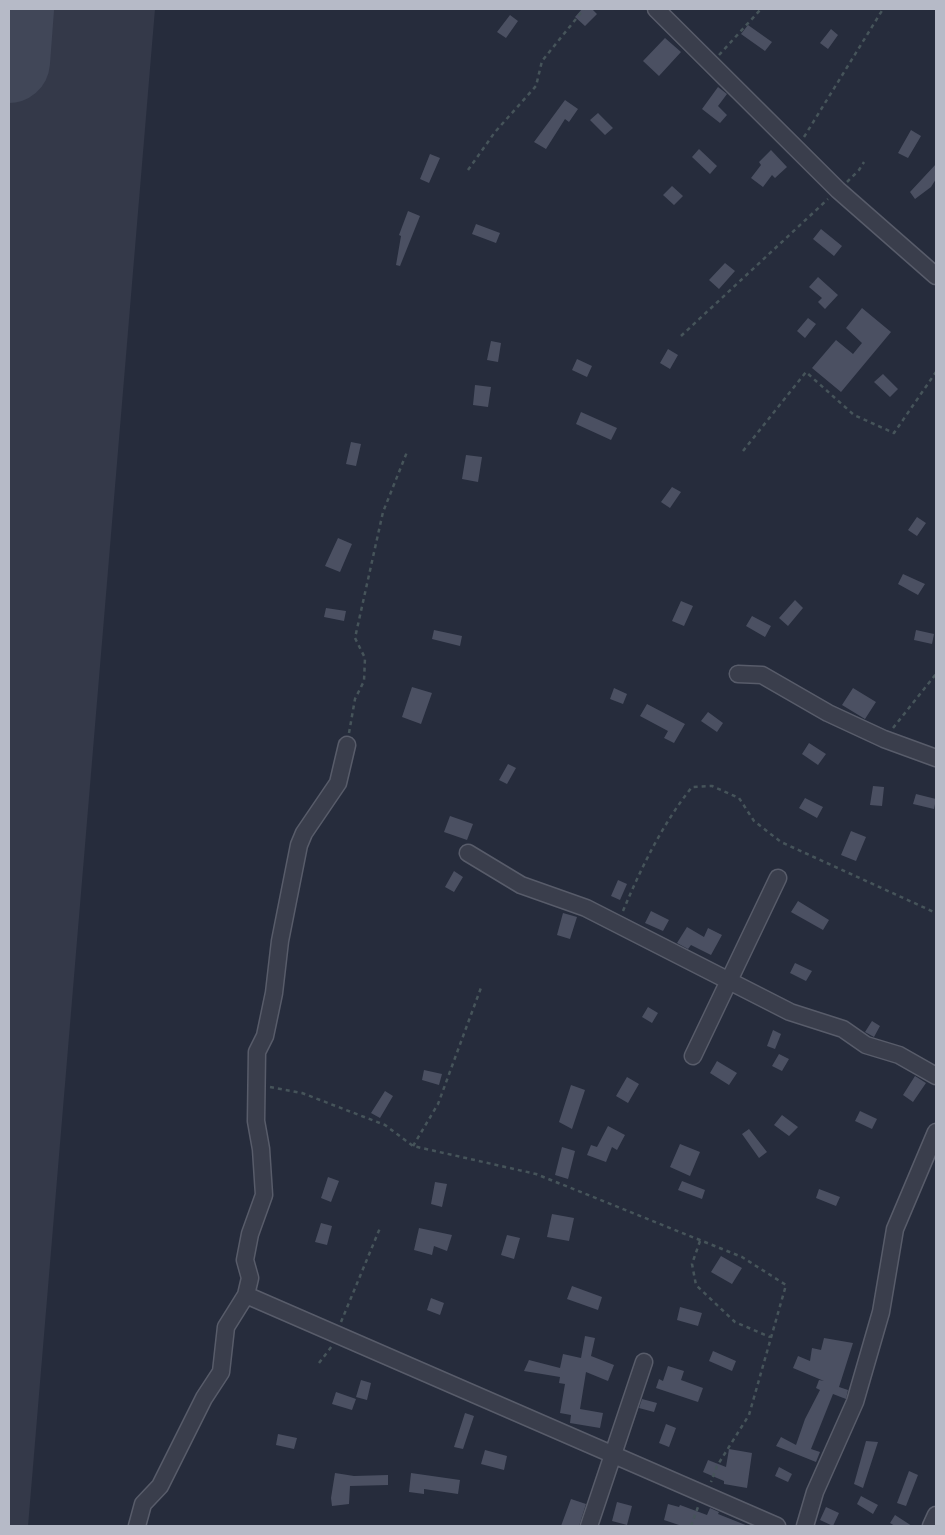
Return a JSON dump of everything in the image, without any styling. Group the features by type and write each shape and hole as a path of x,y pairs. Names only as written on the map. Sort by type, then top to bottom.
{"street":[{"path":"656,9 838,190 936,276"},
{"path":"738,674 762,675 828,713 884,739 936,758"},
{"path":"137,1526 143,1504 160,1486 204,1398 221,1372 226,1327 246,1295 250,1278 246,1260 250,1234 264,1196 261,1149 256,1121 258,1052 265,1036 274,993 280,941 299,845 304,833 338,782 347,745"},
{"path":"468,853 521,885 586,908 790,1012 843,1029 866,1045 899,1055 936,1076"},
{"path":"693,1056 778,878"},
{"path":"805,1526 815,1492 855,1402 881,1312 895,1229 936,1132"},
{"path":"246,1295 777,1526"},
{"path":"589,1526 644,1362"},
{"path":"931,1526 936,1515"}],"path":[{"path":"468,170 495,132 536,86 542,60 584,9"},
{"path":"711,63 760,9"},
{"path":"796,149 883,9"},
{"path":"681,336 860,170 864,162"},
{"path":"743,451 806,372 854,415 894,433 936,372"},
{"path":"347,745 355,699 364,680 365,658 355,638 383,512 407,452"},
{"path":"884,739 936,674"},
{"path":"618,924 634,885 679,803 692,787 712,786 739,798 754,821 781,842 936,913"},
{"path":"413,1146 438,1104 482,985"},
{"path":"256,1084 302,1093 385,1125 413,1146 536,1174 742,1257 786,1285 757,1383 755,1400 750,1415 735,1439"},
{"path":"320,1362 331,1349 380,1228"},
{"path":"700,1240 692,1264 696,1285 735,1322 770,1337"}],"shaded area":[{"path":"9,9 155,9 28,1526 9,1526"}],"building":[{"path":"582,9 592,9 597,14 585,26 575,17"},
{"path":"510,15 518,21 506,38 497,32"},
{"path":"748,25 772,42 765,51 741,34"},
{"path":"831,29 838,35 828,49 820,43"},
{"path":"665,38 681,52 659,76 643,61"},
{"path":"718,87 727,94 718,106 727,115 720,123 702,109"},
{"path":"565,100 578,109 569,122 565,119 546,149 534,142"},
{"path":"598,113 613,128 605,135 590,120"},
{"path":"911,130 921,136 908,158 898,153"},
{"path":"699,149 717,166 710,174 692,157"},
{"path":"771,150 787,167 775,178 772,175 763,187 751,178 761,165 759,162"},
{"path":"430,154 440,158 429,183 420,179"},
{"path":"936,164 936,179 931,187 915,199 910,192"},
{"path":"672,186 683,196 674,205 663,195"},
{"path":"408,211 420,216 400,266 396,265 401,236 399,235"},
{"path":"476,224 500,233 496,243 472,234"},
{"path":"821,229 842,246 834,256 813,239"},
{"path":"725,263 735,271 719,289 709,280"},
{"path":"818,277 838,295 825,309 818,302 822,298 809,287"},
{"path":"862,308 891,332 841,392 812,368 836,340 853,354 862,343 846,328"},
{"path":"808,318 816,324 805,338 797,331"},
{"path":"491,341 501,343 498,362 487,360"},
{"path":"668,349 678,355 670,369 660,363"},
{"path":"577,359 592,366 587,377 572,370"},
{"path":"883,374 898,389 890,397 874,382"},
{"path":"475,385 491,387 488,407 473,405"},
{"path":"581,412 617,428 611,440 576,424"},
{"path":"351,442 361,444 356,466 346,464"},
{"path":"466,455 482,457 478,482 462,479"},
{"path":"672,487 681,492 670,508 661,502"},
{"path":"917,517 926,523 917,536 908,530"},
{"path":"338,538 352,544 340,572 325,566"},
{"path":"903,574 925,584 918,595 898,584"},
{"path":"795,600 803,608 788,626 779,618"},
{"path":"681,601 693,606 684,626 672,621"},
{"path":"326,608 346,611 344,621 324,617"},
{"path":"752,616 771,626 765,637 746,626"},
{"path":"434,630 462,636 460,646 432,639"},
{"path":"916,630 934,634 932,644 914,640"},
{"path":"412,687 432,693 421,724 402,717"},
{"path":"614,688 627,694 623,704 610,699"},
{"path":"853,688 876,702 865,719 842,705"},
{"path":"647,704 685,724 674,743 664,738 668,731 640,716"},
{"path":"708,712 723,723 717,732 701,721"},
{"path":"809,743 826,754 818,765 802,754"},
{"path":"508,764 516,768 507,784 499,780"},
{"path":"873,786 884,787 882,806 870,805"},
{"path":"916,794 936,799 934,809 913,804"},
{"path":"805,798 823,807 817,818 799,808"},
{"path":"450,816 473,824 467,840 444,832"},
{"path":"851,831 866,837 856,861 841,855"},
{"path":"454,871 463,877 454,892 445,887"},
{"path":"618,880 627,884 620,900 611,896"},
{"path":"798,901 829,920 823,930 791,912"},
{"path":"651,911 669,920 663,931 645,923"},
{"path":"563,913 577,917 570,939 557,935"},
{"path":"687,927 704,937 708,928 722,935 711,955 691,945 688,949 677,943"},
{"path":"795,963 812,971 806,981 790,973"},
{"path":"648,1007 658,1013 652,1023 642,1017"},
{"path":"872,1021 880,1026 874,1037 865,1032"},
{"path":"773,1030 781,1034 775,1049 767,1046"},
{"path":"779,1054 789,1059 782,1071 772,1066"},
{"path":"717,1061 737,1073 729,1085 710,1073"},
{"path":"424,1070 442,1074 439,1085 422,1080"},
{"path":"915,1076 926,1083 913,1102 903,1095"},
{"path":"627,1077 639,1084 628,1103 616,1096"},
{"path":"571,1085 585,1090 572,1129 559,1122"},
{"path":"385,1091 393,1096 380,1118 371,1113"},
{"path":"860,1111 877,1119 872,1129 855,1121"},
{"path":"782,1115 798,1127 789,1136 774,1125"},
{"path":"608,1126 625,1135 617,1150 612,1147 606,1162 587,1155 591,1145 597,1147"},
{"path":"749,1129 767,1152 759,1158 742,1134"},
{"path":"680,1144 700,1152 690,1176 670,1167"},
{"path":"562,1147 575,1151 568,1179 555,1175"},
{"path":"328,1177 339,1181 331,1202 321,1198"},
{"path":"682,1181 705,1190 702,1199 678,1190"},
{"path":"435,1182 447,1184 442,1207 431,1204"},
{"path":"819,1189 840,1197 836,1206 816,1198"},
{"path":"552,1214 574,1218 569,1241 547,1237"},
{"path":"321,1223 332,1226 327,1245 315,1242"},
{"path":"419,1228 452,1235 447,1251 434,1246 432,1255 414,1250"},
{"path":"507,1235 520,1238 514,1259 501,1255"},
{"path":"721,1256 742,1268 732,1284 711,1272"},
{"path":"572,1286 602,1297 598,1310 567,1299"},
{"path":"431,1298 444,1303 440,1315 427,1310"},
{"path":"680,1307 702,1313 698,1326 677,1320"},
{"path":"585,1336 595,1338 591,1356 614,1365 608,1381 586,1372 580,1409 603,1413 600,1428 570,1423 571,1415 560,1413 565,1384 559,1383 560,1377 524,1371 529,1360 560,1368 563,1354 581,1358"},
{"path":"824,1338 853,1343 839,1387 848,1390 846,1399 833,1394 811,1449 820,1452 816,1462 776,1446 781,1437 796,1445 805,1419 820,1390 816,1388 819,1380 824,1381 793,1368 798,1356 810,1361 812,1348 821,1350"},
{"path":"713,1351 736,1361 732,1371 709,1361"},
{"path":"668,1366 684,1371 681,1380 703,1388 698,1402 656,1388 659,1379 663,1381"},
{"path":"361,1380 371,1383 367,1400 356,1397"},
{"path":"336,1392 356,1399 352,1410 332,1404"},
{"path":"642,1399 657,1403 654,1412 639,1408"},
{"path":"465,1413 474,1416 463,1449 454,1447"},
{"path":"666,1424 676,1428 669,1447 659,1443"},
{"path":"278,1434 297,1438 294,1449 276,1445"},
{"path":"866,1441 878,1442 863,1488 854,1484"},
{"path":"729,1449 752,1453 747,1488 724,1484 724,1481 703,1472 708,1460 726,1467"},
{"path":"485,1450 507,1456 504,1470 481,1464"},
{"path":"779,1467 792,1474 788,1482 775,1476"},
{"path":"909,1471 918,1475 906,1506 897,1503"},
{"path":"335,1473 354,1476 388,1475 388,1485 350,1486 349,1504 332,1506 331,1498"},
{"path":"411,1473 460,1480 458,1494 424,1489 424,1494 409,1492"},
{"path":"861,1496 878,1505 873,1514 857,1504"},
{"path":"571,1499 586,1504 579,1526 561,1526"},
{"path":"617,1502 632,1506 627,1525 612,1521"},
{"path":"668,1504 679,1507 680,1505 707,1515 710,1508 719,1512 718,1514 748,1526 682,1526 664,1520"},
{"path":"826,1507 839,1513 833,1526 820,1520"},
{"path":"895,1515 912,1526 895,1526 890,1523"}],"runway":[{"path":"9,62 13,9"}]}
